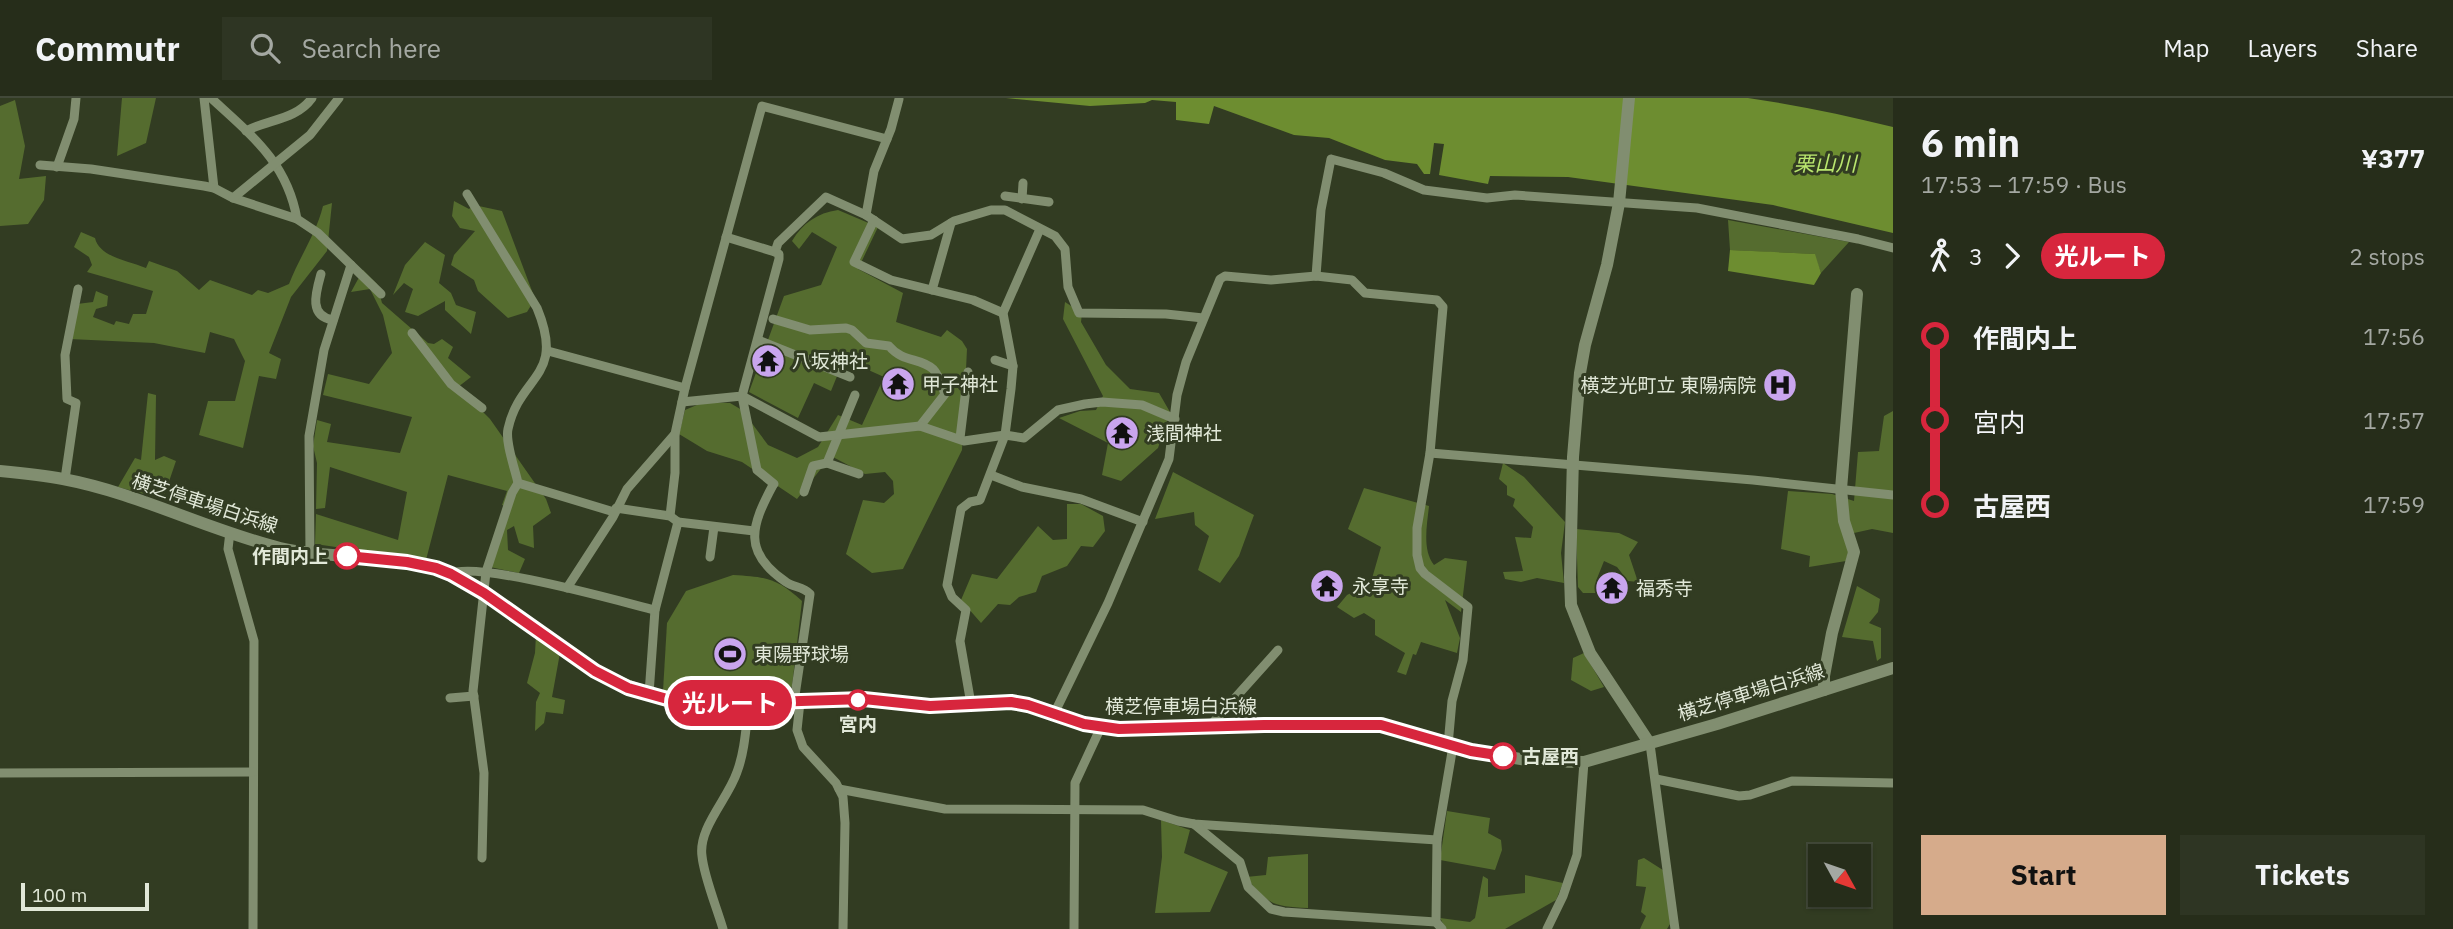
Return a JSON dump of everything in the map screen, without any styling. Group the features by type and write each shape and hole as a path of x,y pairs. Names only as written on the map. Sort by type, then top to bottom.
{"main road":[{"path":"1629,98 1619,203 1607,265 1585,345 1572,466 1571,605 1590,653 1650,744"},
{"path":"1824,690 1832,633 1854,552 1844,521 1841,489 1857,294"},
{"name":"横芝停車場白浜線","path":"0,471 65,479 102,489 280,548 407,562 436,568 484,593 595,671 628,688 678,702 749,703 864,699 930,706 1011,702 1101,727 1381,725 1450,745 1534,761 1584,762 1893,668"}],"street":[{"path":"57,167 74,119 76,98"},
{"path":"204,98 214,188"},
{"path":"211,98 265,148 293,197 297,219"},
{"path":"246,131 288,117 307,105 312,98"},
{"path":"233,198 310,135 339,98"},
{"path":"899,99 874,171 870,218 854,262 891,280 973,300 1003,313"},
{"path":"649,694 655,610 674,519 675,434 685,388 762,106 887,139"},
{"path":"1316,276 1321,210 1331,159 1384,173 1424,190 1487,198 1514,195 1698,208 1846,236 1893,248"},
{"path":"40,165 91,169 214,188 233,198 297,219 318,233 382,294"},
{"path":"1022,199 1023,183"},
{"path":"467,194 537,308 548,351 541,372 515,407 507,433 518,483 512,493 486,572 474,696 484,773 482,858"},
{"path":"775,252 778,243 826,197 870,218 902,239 931,235 951,223 991,210 1005,210 1055,236 1065,250 1068,287 1079,313 1166,314 1203,318"},
{"path":"1005,197 1049,202"},
{"path":"932,290 951,223"},
{"path":"971,704 960,641 966,610 952,597 947,585 961,509 970,502 980,500 1006,435 1013,366 1003,313 1040,229"},
{"path":"726,237 779,254 742,396 757,470 774,484 760,509 754,531 757,553 766,567 791,585 810,594 797,702 797,730 803,747 843,797 845,823 842,929"},
{"path":"310,553 309,436 324,350 351,265"},
{"path":"321,274 314,300 319,313 333,320"},
{"path":"1054,714 1108,603 1169,459 1177,395 1186,362 1220,279 1225,276 1271,281 1316,276 1352,280 1365,293 1437,300 1443,307 1430,453 1417,528 1420,568 1468,607 1463,660 1452,701 1450,745 1437,840 1439,925 1271,909 1248,887 1240,862 1194,824"},
{"path":"65,479 76,403 67,399 65,355 78,289"},
{"path":"773,319 810,330 846,328 852,330 866,344 889,346 897,355 929,366 935,371 945,394 920,426"},
{"path":"412,333 451,384 482,408"},
{"path":"758,340 850,376"},
{"path":"548,351 685,388"},
{"path":"995,360 1013,366"},
{"path":"960,438 968,372"},
{"path":"827,463 855,395"},
{"path":"682,402 742,396 819,437 920,426 964,441 1006,435 1024,438 1058,410 1102,402 1142,405 1175,419"},
{"path":"567,588 627,489 675,434"},
{"path":"1430,453 1893,495"},
{"path":"804,492 813,466 827,463 859,474"},
{"path":"991,475 1022,487 1081,499 1143,522"},
{"path":"518,483 615,510 754,531"},
{"path":"710,557 714,527"},
{"path":"230,532 228,549 254,641 253,929"},
{"path":"451,574 463,570 486,572 567,588 655,610"},
{"path":"1209,727 1278,650"},
{"path":"450,698 474,696"},
{"path":"723,929 702,856 703,840 707,826 722,804 741,763 749,703"},
{"path":"1074,929 1075,783 1101,727"},
{"path":"1650,744 1675,929"},
{"path":"1547,929 1563,896 1577,855 1584,762"},
{"path":"0,773 253,772"},
{"path":"1656,779 1739,796 1792,781 1893,783"},
{"path":"839,789 945,809 1143,810 1194,824 1437,840"}],"shaded area":[{"path":"122,98 156,98 146,143 117,156"},
{"path":"15,100 25,146 19,179 46,176 44,200 28,224 0,226 0,106"},
{"path":"454,201 469,209 474,205 502,211 535,299 527,312 508,318 478,291 474,280 451,265 454,255 475,231 460,228 452,216"},
{"path":"332,203 327,251 291,297 269,353 281,359 276,379 259,376 243,448 199,435 208,401 235,401 245,361 234,339 210,332 205,353 154,343 70,339 77,304 93,302 96,291 108,296 107,306 96,309 93,317 114,325 116,321 129,324 133,314 146,314 153,291 87,272 92,265 89,257 74,247 81,232 95,238 102,250 108,254 146,268 149,261 177,271 199,290 210,280 252,295 258,290 268,293 289,284 323,206"},
{"path":"838,210 878,227 858,269 903,293 896,322 941,337 947,330 962,341 967,349 962,450 903,569 872,573 846,554 863,500 884,503 894,494 893,481 885,472 865,474 831,456 797,499 742,462 707,451 679,434 685,410 704,402 730,403 742,410 768,445 797,458 818,447 838,415 862,425 884,377 844,359 831,391 814,383 798,418 749,392 784,296 821,285 837,247 812,232 799,249 792,241 811,220"},
{"path":"1728,220 1849,242 1821,273 1814,254 1730,250"},
{"path":"425,242 445,255 439,283 451,293 456,305 476,312 471,334 445,310 445,301 418,316 405,312 413,289 404,283 393,295 405,265"},
{"path":"363,270 377,284 382,303 428,343 434,344 442,339 453,347 448,358 471,377 458,387 490,419 546,499 551,513 533,526 534,548 519,543 514,526 507,530 508,550 525,559 519,573 490,567 509,508 502,505 507,491 448,475 426,560 315,544 316,514 398,540 407,492 330,467 325,508 316,509 317,463 313,446 317,420 331,424 327,442 400,453 412,417 323,395 328,374 369,384 392,353 383,315 370,289 351,292"},
{"path":"1065,302 1082,313 1081,322 1106,365 1130,389 1159,393 1170,412 1158,448 1121,481 1102,475 1108,443 1059,418 1080,411 1096,410 1103,396 1063,319"},
{"path":"148,393 156,395 155,460 164,456 176,461 163,499 118,487 135,458 141,460"},
{"path":"1893,411 1893,533 1872,529 1845,535 1849,548 1846,561 1809,567 1810,556 1781,549 1788,491 1832,494 1854,501 1858,452 1879,451 1884,416"},
{"path":"1503,463 1524,477 1565,522 1561,553 1564,583 1537,578 1521,582 1505,579 1503,572 1523,571 1515,537 1531,538 1533,527 1513,506 1515,499 1507,495 1507,486 1499,479"},
{"path":"1173,472 1254,515 1239,556 1220,583 1198,570 1209,536 1195,525 1194,512 1155,519"},
{"path":"1364,488 1429,506 1427,545 1434,565 1445,558 1467,561 1461,612 1445,600 1460,638 1457,653 1421,642 1416,655 1413,654 1406,675 1397,672 1405,653 1375,635 1375,620 1364,613 1354,618 1337,607 1347,595 1355,591 1367,596 1381,547 1348,529"},
{"path":"1067,504 1081,504 1103,516 1105,531 1093,547 1081,546 1067,566 1042,576 1036,592 1019,597 1010,605 998,604 981,623 961,600 972,574 997,579 1038,526 1053,540 1067,539"},
{"path":"1576,529 1619,533 1638,542 1629,555 1638,582 1628,581 1617,567 1604,561 1596,581 1597,593 1583,593 1578,587"},
{"name":"東陽野球場","path":"733,575 778,583 802,601 792,686 785,694 723,698 663,691 667,623 686,591"},
{"path":"1857,586 1880,599 1878,612 1869,623 1881,628 1881,658 1877,661 1873,641 1842,637"},
{"path":"536,635 560,653 552,697 565,700 563,714 546,712 544,723 535,731 536,702 540,693 527,683 535,653"},
{"path":"1584,653 1604,687 1591,691 1571,680 1573,658"},
{"path":"1447,811 1490,818 1488,833 1501,840 1502,850 1495,870 1440,860"},
{"path":"1161,820 1190,830 1184,853 1228,872 1210,912 1155,913 1162,857"},
{"path":"1308,854 1308,908 1279,905 1266,899 1246,877 1266,875 1268,857"},
{"path":"1644,858 1666,872 1670,924 1667,929 1640,929 1646,916 1641,912 1646,887 1636,886 1638,860"},
{"path":"1525,875 1563,883 1556,900 1505,929 1446,929 1440,918 1470,922 1475,918 1483,876 1488,879 1488,897 1525,893"}],"water":[{"name":"栗山川","path":"1006,98 1748,98 1893,127 1893,233 1773,205 1568,177 1490,176 1488,184 1439,175 1444,144 1434,143 1430,174 1424,174 1417,164 1385,160 1329,138 1294,135 1214,106 1209,124 1176,120 1176,102 1152,100 1145,103 1090,106"},
{"path":"1730,250 1815,254 1821,273 1814,285 1728,271"}],"bus line":[{"name":"光ルート","path":"347,556 407,562 451,574 484,593 595,671 628,688 678,702 712,704 864,699 949,706 996,701 1028,705 1084,724 1119,729 1381,725 1471,751 1503,756"}],"place":[{"name":"八坂神社","path":"768,361"},
{"name":"甲子神社","path":"898,384"},
{"name":"横芝光町立 東陽病院","path":"1780,385"},
{"name":"浅間神社","path":"1122,433"},
{"name":"作間内上","path":"347,556"},
{"name":"永享寺","path":"1327,586"},
{"name":"福秀寺","path":"1612,588"},
{"name":"東陽野球場","path":"730,654"},
{"name":"宮内","path":"858,700"},
{"name":"古屋西","path":"1503,756"}]}
